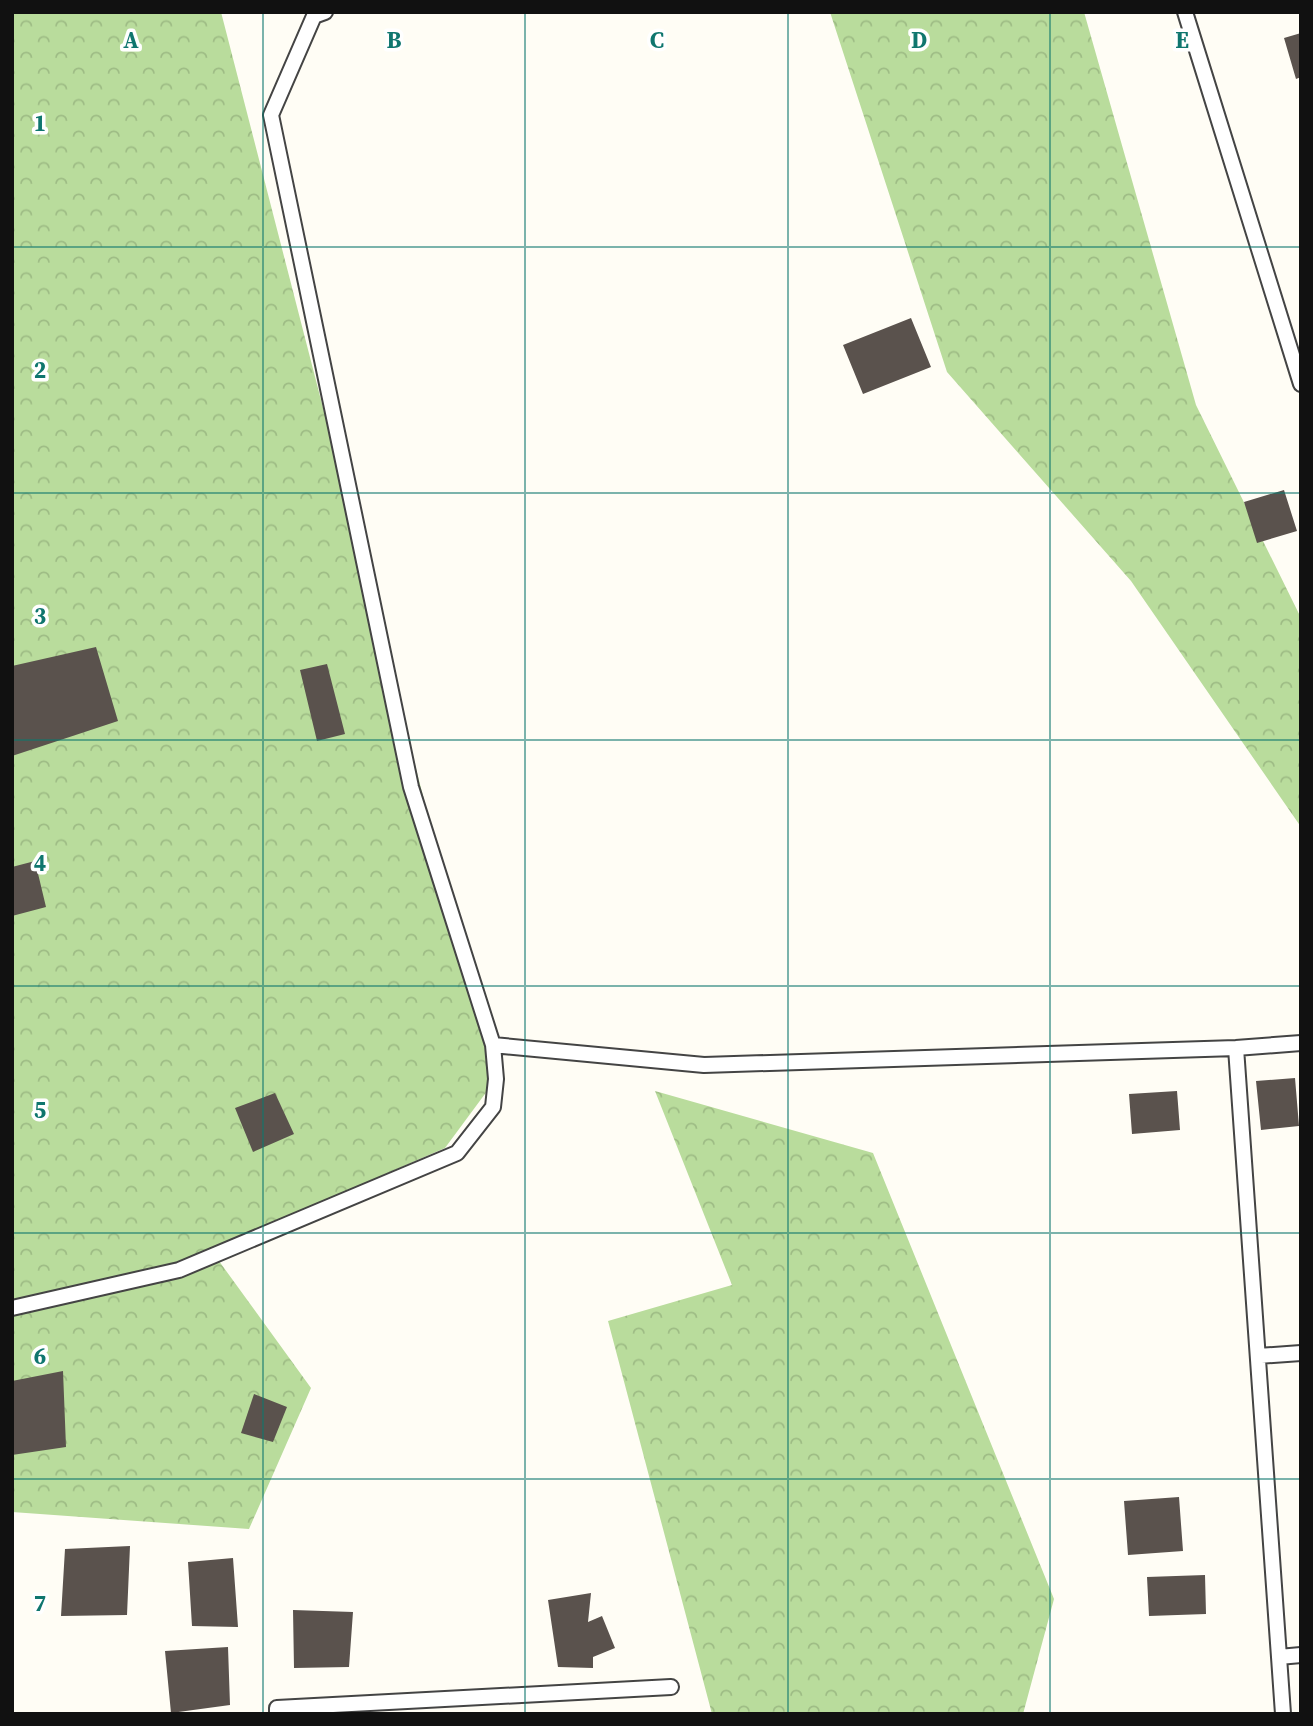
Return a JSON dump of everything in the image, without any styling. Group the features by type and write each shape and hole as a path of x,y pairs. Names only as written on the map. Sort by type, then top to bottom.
{"lane":[{"path":"12,1308 179,1270 457,1153 493,1107 496,1079 493,1045 411,787 271,115 314,16 325,12"},
{"path":"1185,12 1301,384"},
{"path":"493,1045 704,1065 1236,1048 1301,1043"},
{"path":"1236,1048 1283,1714"},
{"path":"1258,1356 1301,1353"},
{"path":"1279,1657 1301,1655"},
{"path":"277,1714 277,1708 671,1687"}],"green space":[{"path":"12,12 221,12 496,1079 445,1148 211,1250 311,1388 249,1529 12,1512"},
{"path":"830,12 1084,12 1196,405 1301,618 1301,827 1131,581 947,372"},
{"path":"655,1091 873,1153 1054,1599 1023,1714 712,1714 608,1321 732,1285"}],"building":[{"path":"1301,33 1301,77 1296,79 1284,38"},
{"path":"911,318 931,367 863,394 843,345"},
{"path":"1284,490 1297,531 1257,543 1244,502"},
{"path":"96,647 118,721 12,756 12,666"},
{"path":"327,664 345,734 317,741 300,670"},
{"path":"35,861 46,907 12,916 12,867"},
{"path":"1295,1078 1299,1126 1261,1130 1256,1081"},
{"path":"1177,1091 1180,1130 1132,1134 1129,1094"},
{"path":"275,1093 294,1134 253,1152 235,1108"},
{"path":"63,1371 66,1447 12,1455 12,1381"},
{"path":"254,1394 287,1407 273,1442 241,1433"},
{"path":"1179,1497 1183,1551 1128,1555 1124,1501"},
{"path":"130,1546 127,1615 61,1616 65,1549"},
{"path":"233,1558 238,1627 192,1626 188,1562"},
{"path":"1205,1575 1206,1614 1149,1616 1147,1577"},
{"path":"591,1593 588,1622 602,1616 615,1648 593,1657 593,1668 558,1667 548,1600"},
{"path":"293,1610 353,1612 349,1667 294,1668"},
{"path":"228,1647 230,1705 171,1713 165,1651"}]}
